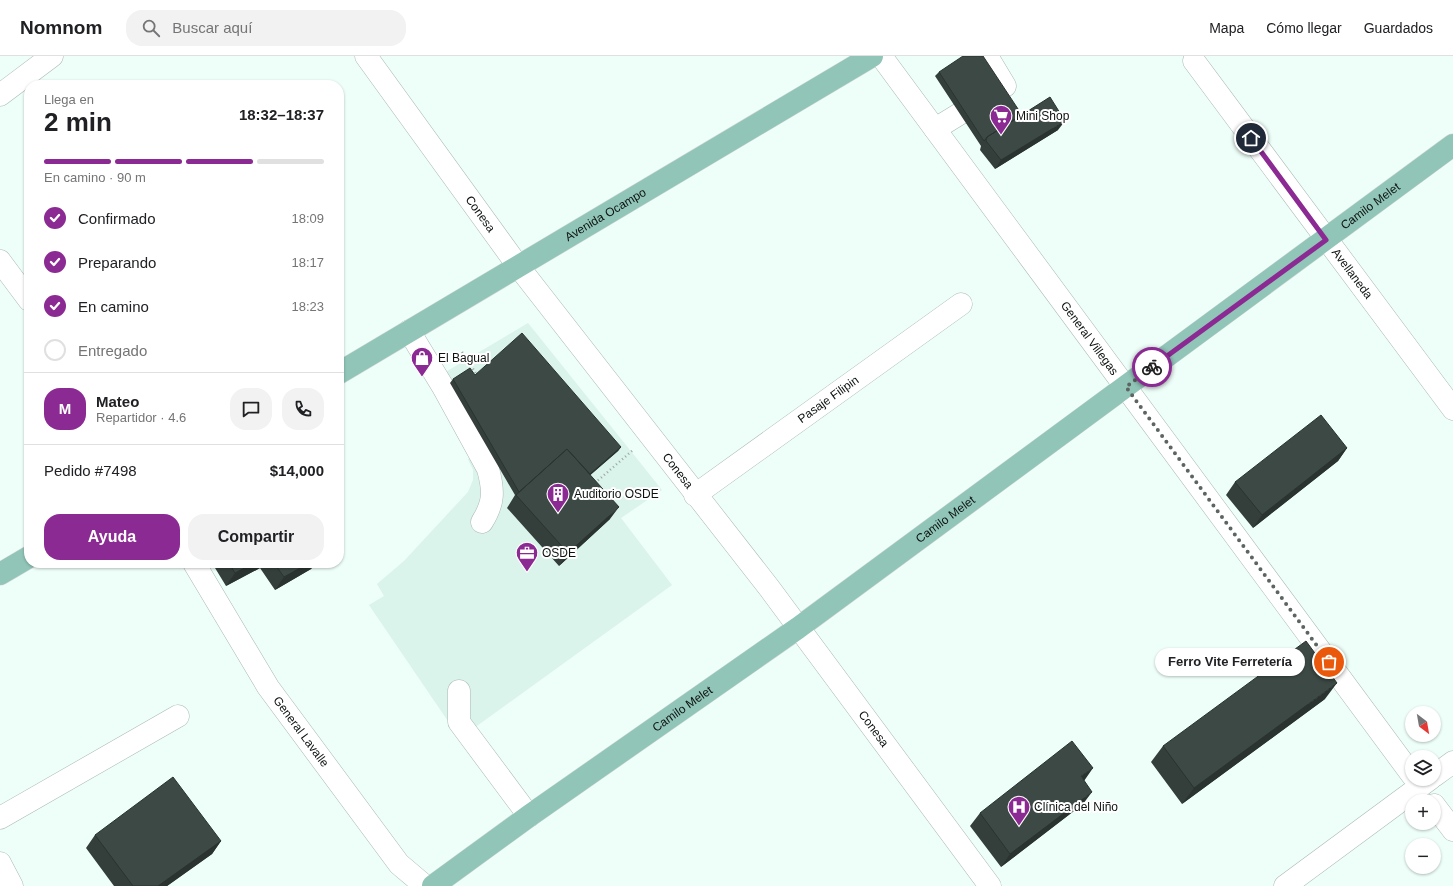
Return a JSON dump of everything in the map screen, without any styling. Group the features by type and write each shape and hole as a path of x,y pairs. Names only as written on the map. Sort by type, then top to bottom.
{"main road":[{"name":"Avenida Ocampo","path":"344,369 872,56"},
{"name":"Camilo Melet","path":"433,886 528,816 798,628 1453,145"},
{"path":"0,574 24,560"}],"street":[{"path":"0,94 52,56"},
{"name":"Conesa","path":"366,56 518,266 770,589 990,886"},
{"name":"General Villegas","path":"881,56 1126,387 1405,758"},
{"path":"935,129 1005,86 987,56"},
{"name":"Avellaneda","path":"1194,61 1453,409"},
{"path":"0,261 24,294"},
{"name":"Pasaje Filipin","path":"696,495 961,304"},
{"path":"409,331 443,387 488,469 492,484 492,500 489,510 482,522"},
{"name":"General Lavalle","path":"197,568 268,686 399,864 425,886"},
{"path":"460,692 459,722 528,816"},
{"path":"0,818 178,716"},
{"path":"1441,771 1453,762"},
{"path":"1285,886 1420,786"},
{"path":"1441,814 1453,830"},
{"path":"0,863 12,886"}],"path":[{"path":"462,352 477,375"},
{"path":"591,487 635,448"}],"shaded area":[{"name":"OSDE","path":"528,323 662,490 621,518 672,585 474,728 507,800 484,774 369,605 384,596 377,584 404,561 468,492 473,480 473,470 468,459 472,457 444,373"}],"building":[{"path":"963,56 983,56 1022,115 987,137 984,141 939,72"},
{"path":"1050,97 1065,121 1001,160 986,141 987,137"},
{"path":"522,333 621,447 590,474 567,449 519,492 453,379 470,368 475,375"},
{"path":"1321,415 1347,448 1262,515 1235,482"},
{"name":"Auditorio OSDE","path":"567,449 619,507 568,553 516,495"},
{"path":"232,568 244,568 235,573"},
{"path":"278,568 300,568 284,577"},
{"path":"1306,641 1337,683 1194,788 1163,746"},
{"path":"1072,741 1093,768 1081,776 1092,792 1010,854 980,813"},
{"path":"173,777 221,841 158,886 133,886 95,835"}],"way so far":[{"path":"1152,367 1126,387 1329,662"}],"place":[{"name":"Mini Shop","path":"1001,136"},
{"name":"El Bagual","path":"422,378"},
{"name":"Auditorio OSDE","path":"558,514"},
{"name":"OSDE","path":"527,572"},
{"name":"Ferro Vite Ferretería","path":"1329,662"},
{"name":"Clínica del Niño","path":"1019,826"}],"route":[{"path":"1152,367 1326,240 1251,138"}]}
